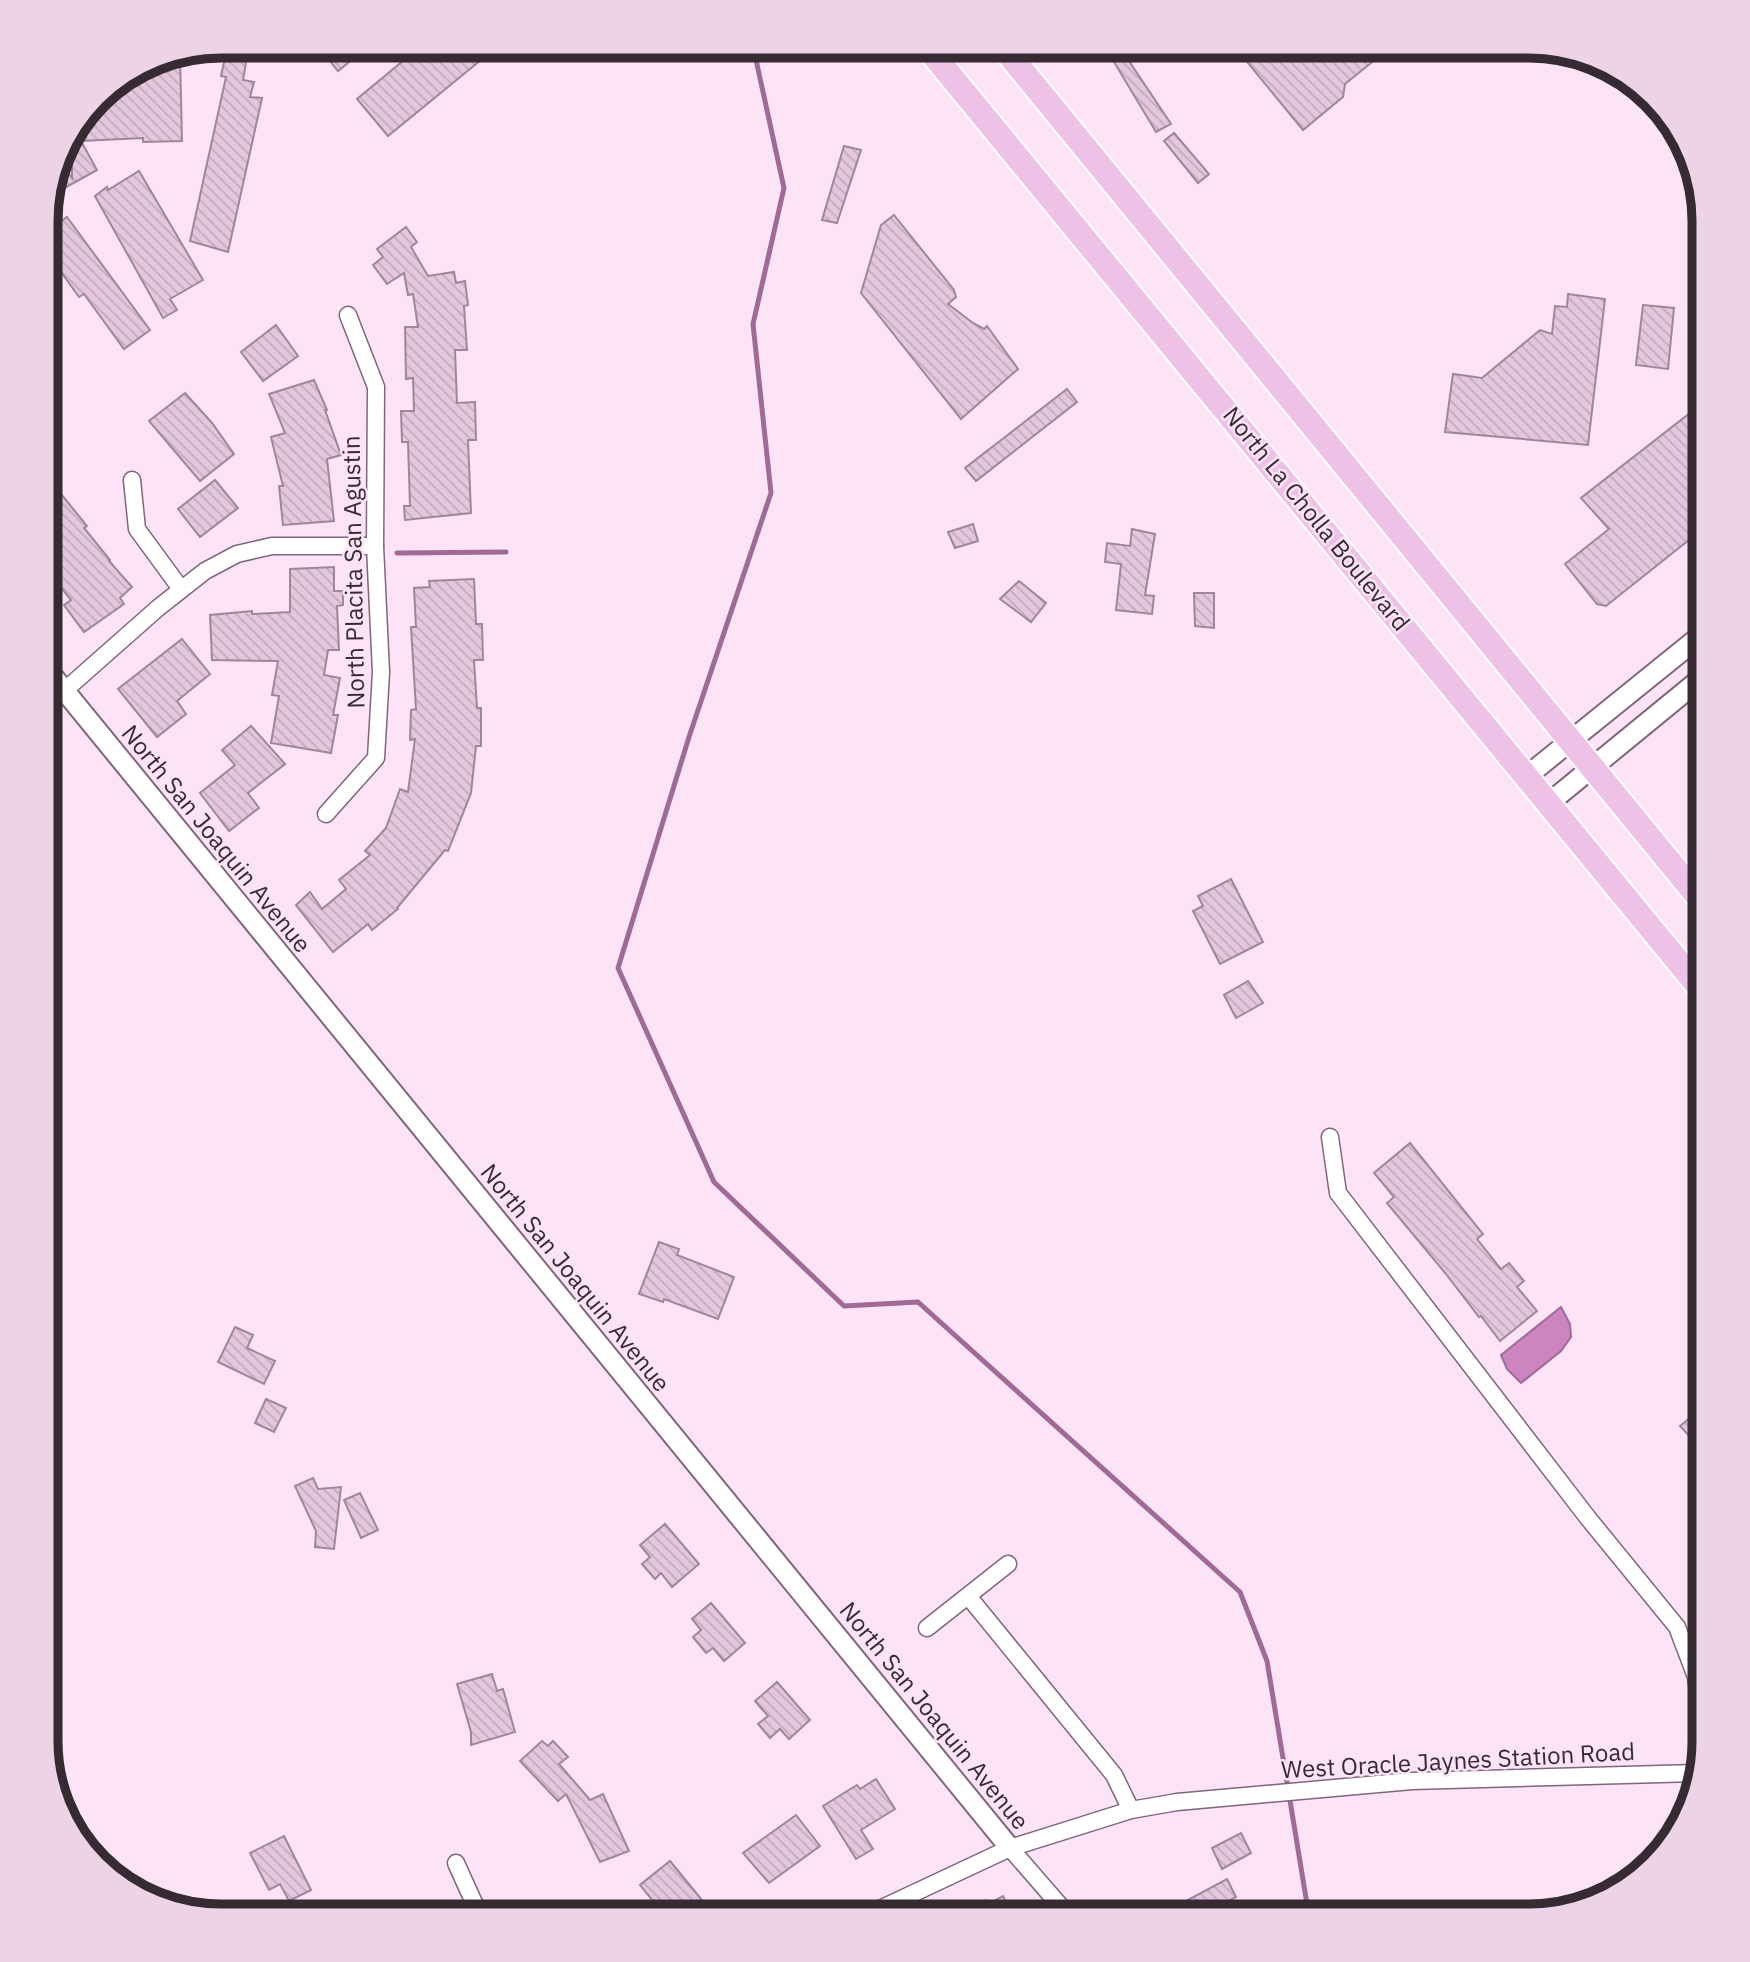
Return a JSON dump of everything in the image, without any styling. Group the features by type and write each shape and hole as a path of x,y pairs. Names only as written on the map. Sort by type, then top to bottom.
{"main road":[{"name":"North La Cholla Boulevard","path":"936,58 1692,978"},
{"path":"1012,58 1692,889"}],"street":[{"name":"North Placita San Agustin","path":"326,814 376,758 381,672 375,547 376,387 348,315"},
{"path":"132,480 137,528 181,589"},
{"path":"64,691 181,589 205,571 237,554 272,546 375,547"},
{"path":"1527,776 1692,643"},
{"name":"North San Joaquin Avenue","path":"58,683 1059,1904"},
{"path":"1549,803 1692,687"},
{"path":"1330,1136 1338,1193 1588,1518 1677,1627 1692,1666"},
{"path":"927,1628 1008,1564"},
{"path":"968,1596 1114,1775 1131,1810"},
{"name":"West Oracle Jaynes Station Road","path":"891,1904 1010,1848 1131,1810 1177,1802 1412,1781 1689,1773"},
{"path":"456,1863 475,1904"}],"shaded area":[{"path":"1561,1307 1570,1324 1571,1337 1561,1351 1521,1383 1507,1369 1501,1355"}],"building":[{"path":"225,58 247,58 243,80 254,82 250,97 262,98 228,252 190,241 226,77 221,76"},
{"path":"328,58 354,58 338,71"},
{"path":"407,58 483,58 388,136 357,99"},
{"path":"1112,58 1127,58 1171,124 1156,132"},
{"path":"1244,58 1377,58 1345,84 1343,97 1303,130"},
{"path":"180,63 182,141 143,142 143,138 81,141 97,170 61,190 66,170 72,178 72,155 85,130 106,106 130,85 159,70"},
{"path":"1174,133 1209,174 1198,183 1164,141"},
{"path":"844,146 861,150 837,223 822,220"},
{"path":"139,171 203,280 170,299 177,310 163,318 95,196"},
{"path":"894,215 954,290 956,297 948,304 973,323 984,329 987,326 1018,369 961,419 861,293 881,225"},
{"path":"67,217 150,330 124,349 84,294 79,297 58,268 58,223"},
{"path":"406,227 417,242 411,247 428,276 454,272 456,283 465,281 468,305 464,306 467,350 455,350 457,403 475,402 476,440 468,440 471,513 405,520 404,506 410,506 408,442 402,442 401,411 414,411 413,378 406,379 405,327 418,327 413,294 408,295 404,273 387,284 373,265 383,257 377,249"},
{"path":"1568,294 1605,299 1588,445 1445,432 1453,374 1482,378 1540,330 1552,334 1555,306 1567,307"},
{"path":"1643,305 1674,308 1668,369 1636,365"},
{"path":"276,325 298,356 263,381 241,352"},
{"path":"314,380 341,455 327,459 334,521 283,525 279,486 283,486 271,437 285,433 269,394"},
{"path":"1067,389 1077,402 976,481 965,468"},
{"path":"185,393 212,423 234,454 200,481 149,421"},
{"path":"1690,413 1692,538 1606,606 1597,604 1565,564 1609,529 1581,498"},
{"path":"215,480 238,508 200,537 178,509"},
{"path":"61,494 87,526 84,528 109,561 132,587 120,598 124,604 84,632 64,605 71,600 58,584 58,496"},
{"path":"973,524 978,541 955,548 948,532"},
{"path":"1132,529 1155,534 1145,595 1154,596 1152,614 1116,610 1121,564 1105,562 1107,543 1130,546"},
{"path":"334,567 334,591 343,591 343,605 337,606 339,650 328,650 324,675 340,678 333,715 338,715 331,753 271,743 279,696 272,695 278,661 212,660 210,615 252,611 252,614 290,612 290,569"},
{"path":"474,579 476,624 482,624 483,660 474,660 477,708 481,708 481,746 476,746 471,793 448,851 445,850 398,909 372,930 368,924 333,952 296,905 310,892 322,909 346,889 339,880 370,855 365,851 386,828 400,789 408,792 415,739 410,740 411,710 416,709 411,627 416,627 414,588 430,587 429,581"},
{"path":"1019,581 1046,603 1031,622 1000,599"},
{"path":"1194,593 1214,593 1214,628 1195,626"},
{"path":"182,639 210,674 177,701 186,714 157,737 118,689"},
{"path":"251,726 285,764 248,793 259,808 229,831 200,793 235,765 222,750"},
{"path":"1231,879 1263,942 1220,964 1193,911 1203,906 1198,896"},
{"path":"1248,981 1263,1003 1236,1018 1224,995"},
{"path":"1410,1143 1483,1234 1477,1239 1501,1269 1509,1263 1524,1281 1517,1287 1537,1311 1500,1341 1387,1203 1394,1197 1374,1173"},
{"path":"659,1242 679,1249 677,1255 734,1277 718,1319 664,1299 663,1302 639,1294"},
{"path":"235,1327 253,1335 247,1348 275,1361 264,1384 218,1362"},
{"path":"266,1399 286,1408 274,1432 255,1423"},
{"path":"1692,1416 1692,1439 1680,1426"},
{"path":"313,1478 318,1489 341,1487 334,1549 315,1547 316,1531 295,1486"},
{"path":"360,1493 378,1530 361,1538 344,1500"},
{"path":"665,1524 699,1564 672,1587 661,1573 655,1579 642,1564 650,1557 640,1545"},
{"path":"711,1603 745,1643 724,1661 713,1648 706,1653 693,1637 701,1630 692,1619"},
{"path":"492,1674 497,1691 503,1689 515,1732 471,1745 471,1732 457,1684"},
{"path":"777,1682 810,1720 789,1739 780,1729 770,1738 758,1724 768,1716 755,1701"},
{"path":"542,1741 548,1746 553,1741 568,1757 559,1764 590,1800 603,1794 629,1851 600,1862 566,1794 558,1801 520,1761"},
{"path":"876,1779 895,1809 861,1830 873,1849 856,1859 823,1806 857,1785 860,1789"},
{"path":"796,1815 820,1846 769,1883 743,1853"},
{"path":"1241,1833 1251,1853 1222,1869 1212,1848"},
{"path":"284,1836 311,1890 289,1901 280,1884 269,1890 250,1853"},
{"path":"670,1861 702,1900 697,1904 655,1904 640,1885"},
{"path":"1227,1879 1236,1897 1222,1904 1184,1902"},
{"path":"1003,1896 1007,1904 988,1904"}],"waterway":[{"path":"756,58 784,188 753,324 771,493 689,737 618,968 714,1182 844,1306 918,1302 1240,1592 1267,1661 1307,1904"},
{"path":"397,553 506,552"}]}
